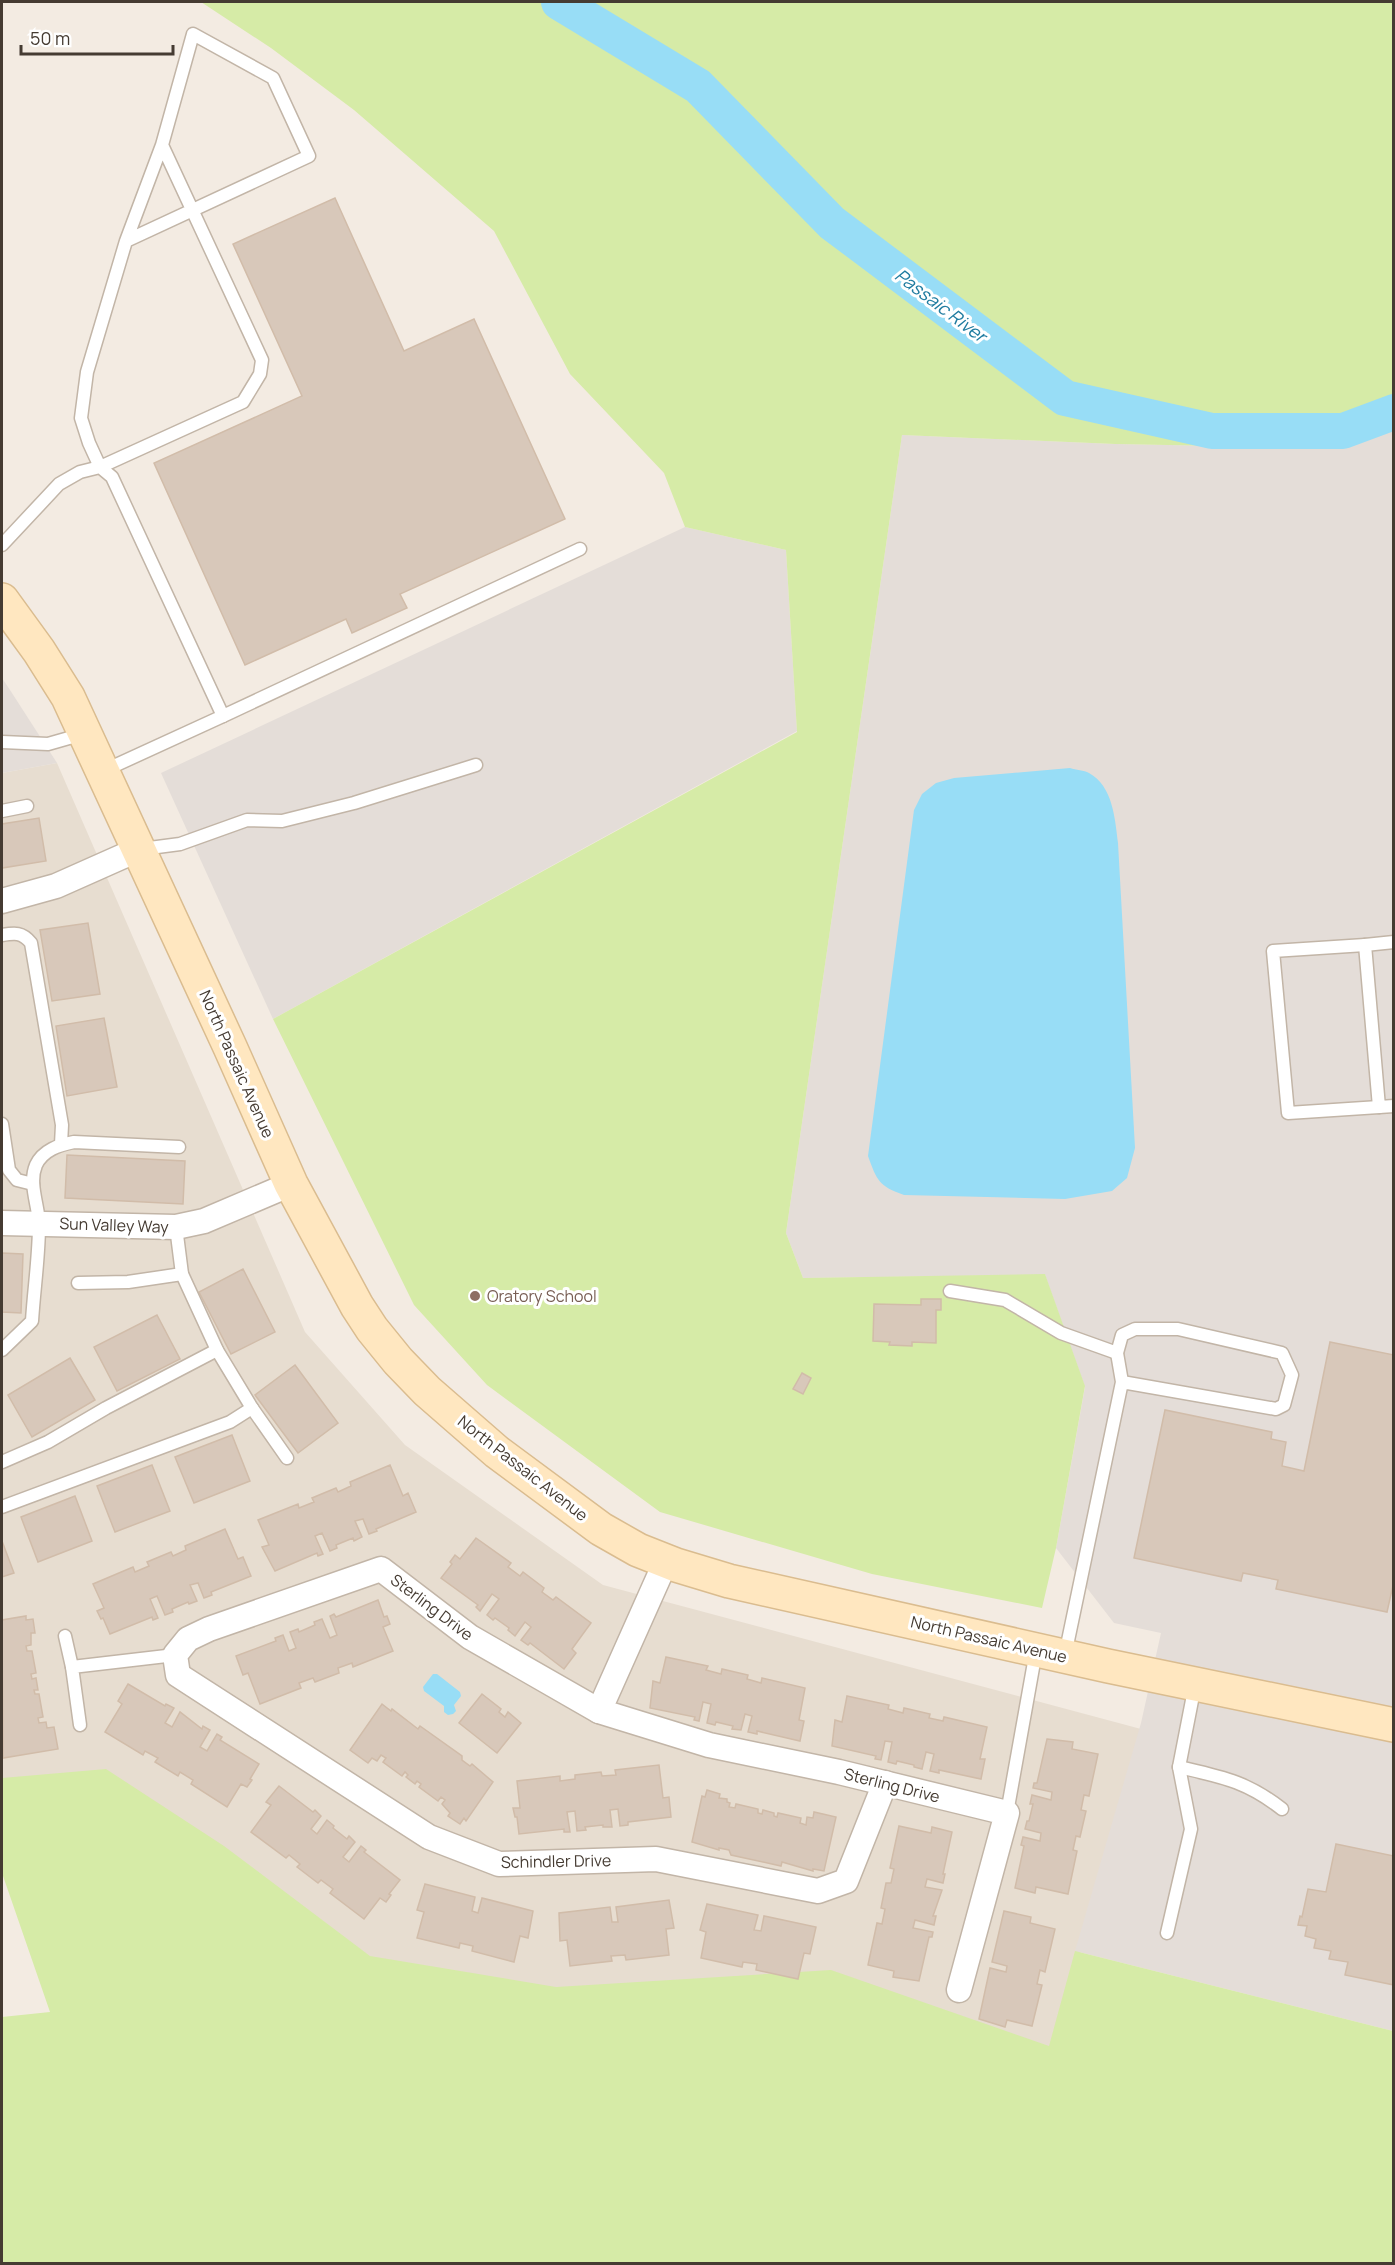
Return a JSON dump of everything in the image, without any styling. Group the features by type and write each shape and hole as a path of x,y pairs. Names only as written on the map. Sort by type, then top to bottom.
{"main road":[{"name":"North Passaic Avenue","path":"2,600 39,651 68,697 291,1184 357,1306 398,1361 427,1391 497,1452 602,1529 638,1550 666,1562 729,1581 1051,1653 1394,1725"}],"street":[{"path":"2,901 56,886 137,850"},
{"name":"Sun Valley Way","path":"2,1222 176,1227 204,1221 291,1184"},
{"path":"599,1711 666,1562"},
{"name":"Sterling Drive","path":"181,1647 239,1618 381,1569 470,1637 599,1711 709,1745 1007,1812"},
{"name":"Schindler Drive","path":"181,1647 178,1675 429,1837 500,1864 656,1859 818,1891 846,1881 885,1783"},
{"path":"959,1990 1007,1812"}],"lane":[{"path":"126,241 309,156 273,78 193,34 162,145 126,241 87,372 81,418 88,443 100,467 112,477 223,716"},
{"path":"2,546 59,484 80,472 100,467 243,402 253,389 260,374 262,360 162,145"},
{"path":"102,772 580,549"},
{"path":"2,742 48,744 84,733"},
{"path":"137,850 180,844 247,820 282,821 354,803 476,765"},
{"path":"2,811 27,806"},
{"path":"2,935 15,933 25,936 31,943 62,1125 61,1144"},
{"path":"1394,942 1273,951 1288,1113 1394,1106"},
{"path":"1365,945 1379,1107"},
{"path":"2,1124 9,1170 17,1180 33,1184"},
{"path":"2,1350 32,1321 39,1223 33,1184 35,1166 43,1154 61,1144 74,1142 179,1147"},
{"path":"176,1227 182,1275 217,1350 252,1408 287,1458"},
{"path":"78,1282 128,1282 182,1275"},
{"path":"950,1291 1005,1300 1061,1333 1117,1353"},
{"path":"1007,1812 1122,1382 1117,1353 1122,1335 1135,1329 1178,1329 1281,1353 1292,1375 1284,1405 1276,1409 1122,1382"},
{"path":"2,1462 48,1442 106,1408 217,1350"},
{"path":"2,1507 230,1422 252,1408"},
{"path":"65,1636 80,1725"},
{"path":"72,1667 181,1647"},
{"path":"1167,1933 1191,1829 1179,1767 1196,1684"},
{"path":"1179,1767 1232,1779 1262,1793 1282,1809"}],"shaded area":[{"path":"1393,428 1393,2031 1075,1951 1141,1723 1161,1633 1114,1623 1056,1548 1085,1387 1045,1275 803,1278 786,1233 902,435 1115,444 1333,448"},
{"path":"685,527 786,550 797,731 273,1019 161,773"},
{"path":"2,678 10,690 57,763 2,773"},
{"path":"57,763 305,1332 405,1445 603,1585 1141,1729 1049,2068 550,1999 374,1959 94,1771 2,1783 2,773"}],"green space":[{"path":"201,2 1393,2 1393,428 1333,448 1115,444 902,435 786,1233 803,1278 1045,1274 1085,1386 1056,1548 1042,1608 872,1574 660,1512 487,1385 414,1305 273,1019 797,732 786,550 685,527 664,473 570,374 494,231 354,110 271,48"},
{"path":"106,1769 224,1846 370,1956 556,1987 831,1970 1049,2046 1075,1951 1393,2031 1393,2263 2,2263 2,2017 50,2012 2,1873 2,1778"}],"water":[{"path":"1070,768 1089,773 1103,786 1108,795 1116,824 1135,1148 1127,1178 1112,1191 1065,1199 904,1195 896,1192 880,1182 868,1156 914,810 922,794 936,783 954,778"},
{"path":"433,1674 437,1674 460,1692 461,1696 454,1705 456,1711 453,1714 448,1715 444,1712 444,1706 424,1691 423,1687"}],"building":[{"path":"335,198 404,351 474,319 565,519 400,594 407,608 352,633 346,619 245,665 154,463 302,396 233,244"},
{"path":"39,818 46,861 2,868 2,824"},
{"path":"88,923 100,994 52,1001 40,930"},
{"path":"104,1018 117,1087 67,1096 56,1026"},
{"path":"67,1155 185,1161 183,1204 65,1198"},
{"path":"2,1253 23,1254 21,1313 2,1312"},
{"path":"243,1269 275,1332 231,1354 199,1292"},
{"path":"921,1299 941,1299 941,1310 936,1310 936,1343 912,1342 912,1346 889,1345 890,1342 873,1341 874,1304 921,1305"},
{"path":"157,1315 180,1359 117,1391 94,1347"},
{"path":"1330,1342 1394,1355 1394,1581 1387,1612 1276,1589 1278,1580 1243,1573 1241,1581 1134,1558 1165,1410 1272,1432 1271,1439 1286,1442 1282,1466 1304,1471"},
{"path":"70,1358 95,1400 32,1437 8,1395"},
{"path":"295,1365 338,1423 298,1453 255,1395"},
{"path":"802,1373 811,1378 803,1394 793,1389"},
{"path":"232,1435 250,1481 194,1503 175,1457"},
{"path":"152,1465 170,1511 115,1532 97,1486"},
{"path":"390,1465 403,1496 408,1493 416,1512 369,1534 363,1519 355,1521 362,1537 336,1545 337,1548 330,1551 322,1533 315,1536 323,1554 318,1556 317,1553 275,1571 262,1547 269,1545 258,1520 298,1504 299,1508 314,1502 312,1498 336,1488 338,1492 351,1486 350,1482"},
{"path":"75,1496 92,1541 38,1562 21,1517"},
{"path":"225,1529 238,1559 243,1557 251,1576 211,1592 212,1595 204,1598 198,1583 190,1585 197,1601 172,1609 173,1612 165,1615 157,1596 150,1599 158,1618 153,1620 152,1617 110,1634 97,1611 104,1608 93,1584 133,1567 135,1572 149,1566 147,1562 171,1552 173,1556 186,1550 185,1546"},
{"path":"476,1538 511,1563 508,1567 520,1576 523,1572 544,1588 542,1592 553,1600 556,1597 591,1623 572,1649 576,1653 564,1669 530,1643 528,1645 521,1640 531,1627 525,1622 515,1636 508,1630 509,1628 487,1615 499,1599 492,1594 480,1611 476,1607 478,1605 441,1578 452,1564 450,1562 455,1555 460,1559"},
{"path":"2,1541 14,1573 2,1577"},
{"path":"378,1600 384,1617 387,1616 390,1624 383,1627 393,1651 353,1667 352,1663 338,1668 339,1673 315,1682 313,1678 299,1683 301,1688 260,1704 248,1673 243,1675 236,1656 276,1641 275,1638 283,1635 289,1651 296,1648 290,1632 298,1629 299,1632 322,1619 330,1638 337,1635 330,1616 334,1614 336,1617"},
{"path":"26,1616 26,1620 33,1619 35,1633 31,1633 31,1645 26,1646 27,1651 32,1651 36,1673 31,1674 32,1679 36,1678 38,1690 34,1690 35,1694 39,1694 43,1717 38,1718 39,1723 46,1722 47,1728 54,1727 58,1749 3,1758 2,1620"},
{"path":"666,1657 708,1666 706,1670 721,1674 722,1669 748,1675 747,1679 761,1683 762,1678 805,1688 799,1720 804,1721 800,1741 757,1731 757,1734 748,1732 752,1716 745,1714 741,1730 716,1722 715,1725 707,1723 711,1704 703,1702 699,1721 694,1720 695,1717 650,1708 653,1681 660,1683"},
{"path":"128,1684 165,1706 166,1704 174,1708 165,1723 172,1727 180,1712 202,1729 203,1726 210,1730 200,1747 207,1751 217,1734 222,1737 220,1740 259,1764 247,1787 241,1784 227,1807 191,1784 193,1780 180,1772 178,1776 155,1762 158,1758 145,1751 143,1755 105,1732 122,1704 118,1701"},
{"path":"482,1694 501,1709 499,1712 505,1717 508,1712 521,1723 497,1753 459,1723"},
{"path":"847,1696 889,1705 888,1709 903,1713 904,1708 930,1714 929,1718 943,1721 944,1717 987,1727 980,1759 985,1759 981,1779 939,1770 939,1773 930,1771 934,1754 926,1752 922,1769 897,1761 896,1764 888,1762 892,1742 885,1741 881,1760 875,1759 876,1756 832,1746 835,1720 842,1722"},
{"path":"382,1704 418,1729 420,1726 493,1782 466,1821 464,1818 460,1824 448,1816 450,1813 442,1804 445,1800 441,1797 438,1801 419,1787 421,1784 417,1781 415,1784 406,1777 408,1775 405,1772 402,1776 383,1762 386,1758 381,1755 377,1761 372,1758 368,1763 350,1750"},
{"path":"1047,1739 1073,1742 1072,1749 1098,1754 1089,1796 1084,1795 1081,1810 1086,1811 1080,1837 1076,1836 1073,1850 1077,1851 1068,1894 1036,1887 1035,1893 1015,1888 1024,1846 1021,1845 1023,1837 1040,1841 1041,1833 1025,1829 1033,1804 1030,1804 1032,1795 1051,1800 1052,1792 1033,1788 1034,1783 1037,1783"},
{"path":"659,1765 663,1798 669,1797 671,1817 628,1822 628,1825 620,1826 618,1809 610,1810 612,1827 603,1827 603,1825 585,1827 586,1830 577,1831 575,1811 567,1812 570,1832 564,1832 564,1829 519,1834 517,1817 515,1817 513,1808 520,1808 517,1781 560,1776 560,1781 575,1779 575,1775 601,1772 602,1776 616,1775 615,1770"},
{"path":"279,1786 321,1816 311,1829 317,1834 327,1820 347,1839 349,1836 355,1842 343,1857 349,1862 361,1846 366,1850 364,1852 400,1880 386,1902 380,1898 364,1919 330,1893 333,1889 321,1880 318,1883 297,1867 300,1864 289,1855 286,1858 251,1832 271,1805 266,1802"},
{"path":"707,1790 720,1794 719,1798 727,1799 730,1803 729,1807 735,1808 736,1804 758,1809 758,1813 762,1814 763,1810 774,1813 777,1817 778,1813 801,1818 800,1823 806,1825 807,1817 813,1818 814,1812 836,1817 824,1871 813,1869 813,1871 782,1862 781,1866 731,1855 729,1850 719,1848 719,1850 692,1842 702,1796 705,1797"},
{"path":"899,1826 931,1833 932,1827 952,1832 943,1883 927,1879 925,1887 942,1890 933,1916 936,1916 934,1925 915,1920 913,1928 933,1932 932,1937 929,1937 919,1981 893,1977 894,1971 868,1965 877,1923 882,1924 885,1909 881,1908 886,1883 891,1883 894,1869 890,1868"},
{"path":"1336,1844 1394,1856 1394,1985 1345,1975 1348,1962 1329,1959 1331,1951 1314,1948 1316,1939 1305,1936 1307,1926 1298,1925 1308,1889 1326,1892"},
{"path":"425,1884 475,1897 472,1911 478,1913 482,1898 533,1911 528,1938 520,1936 514,1962 472,1951 473,1946 460,1943 459,1948 417,1938 424,1912 417,1910"},
{"path":"669,1900 674,1928 666,1929 669,1955 626,1960 625,1955 611,1956 612,1961 570,1966 567,1940 560,1941 559,1913 610,1907 612,1922 618,1922 616,1907"},
{"path":"707,1904 758,1915 754,1930 761,1931 764,1916 816,1927 810,1954 804,1953 798,1979 756,1970 757,1964 743,1962 742,1967 701,1958 706,1932 700,1930"},
{"path":"1004,1911 1031,1917 1030,1923 1055,1929 1045,1972 1040,1970 1037,1984 1042,1985 1032,2026 1007,2020 1005,2027 979,2019 990,1968 1006,1972 1007,1966 992,1962"}],"waterway":[{"name":"Passaic River","path":"559,2 698,86 832,223 1065,398 1212,431 1343,431 1394,412"}],"place":[{"name":"Oratory School","path":"475,1296"}]}
